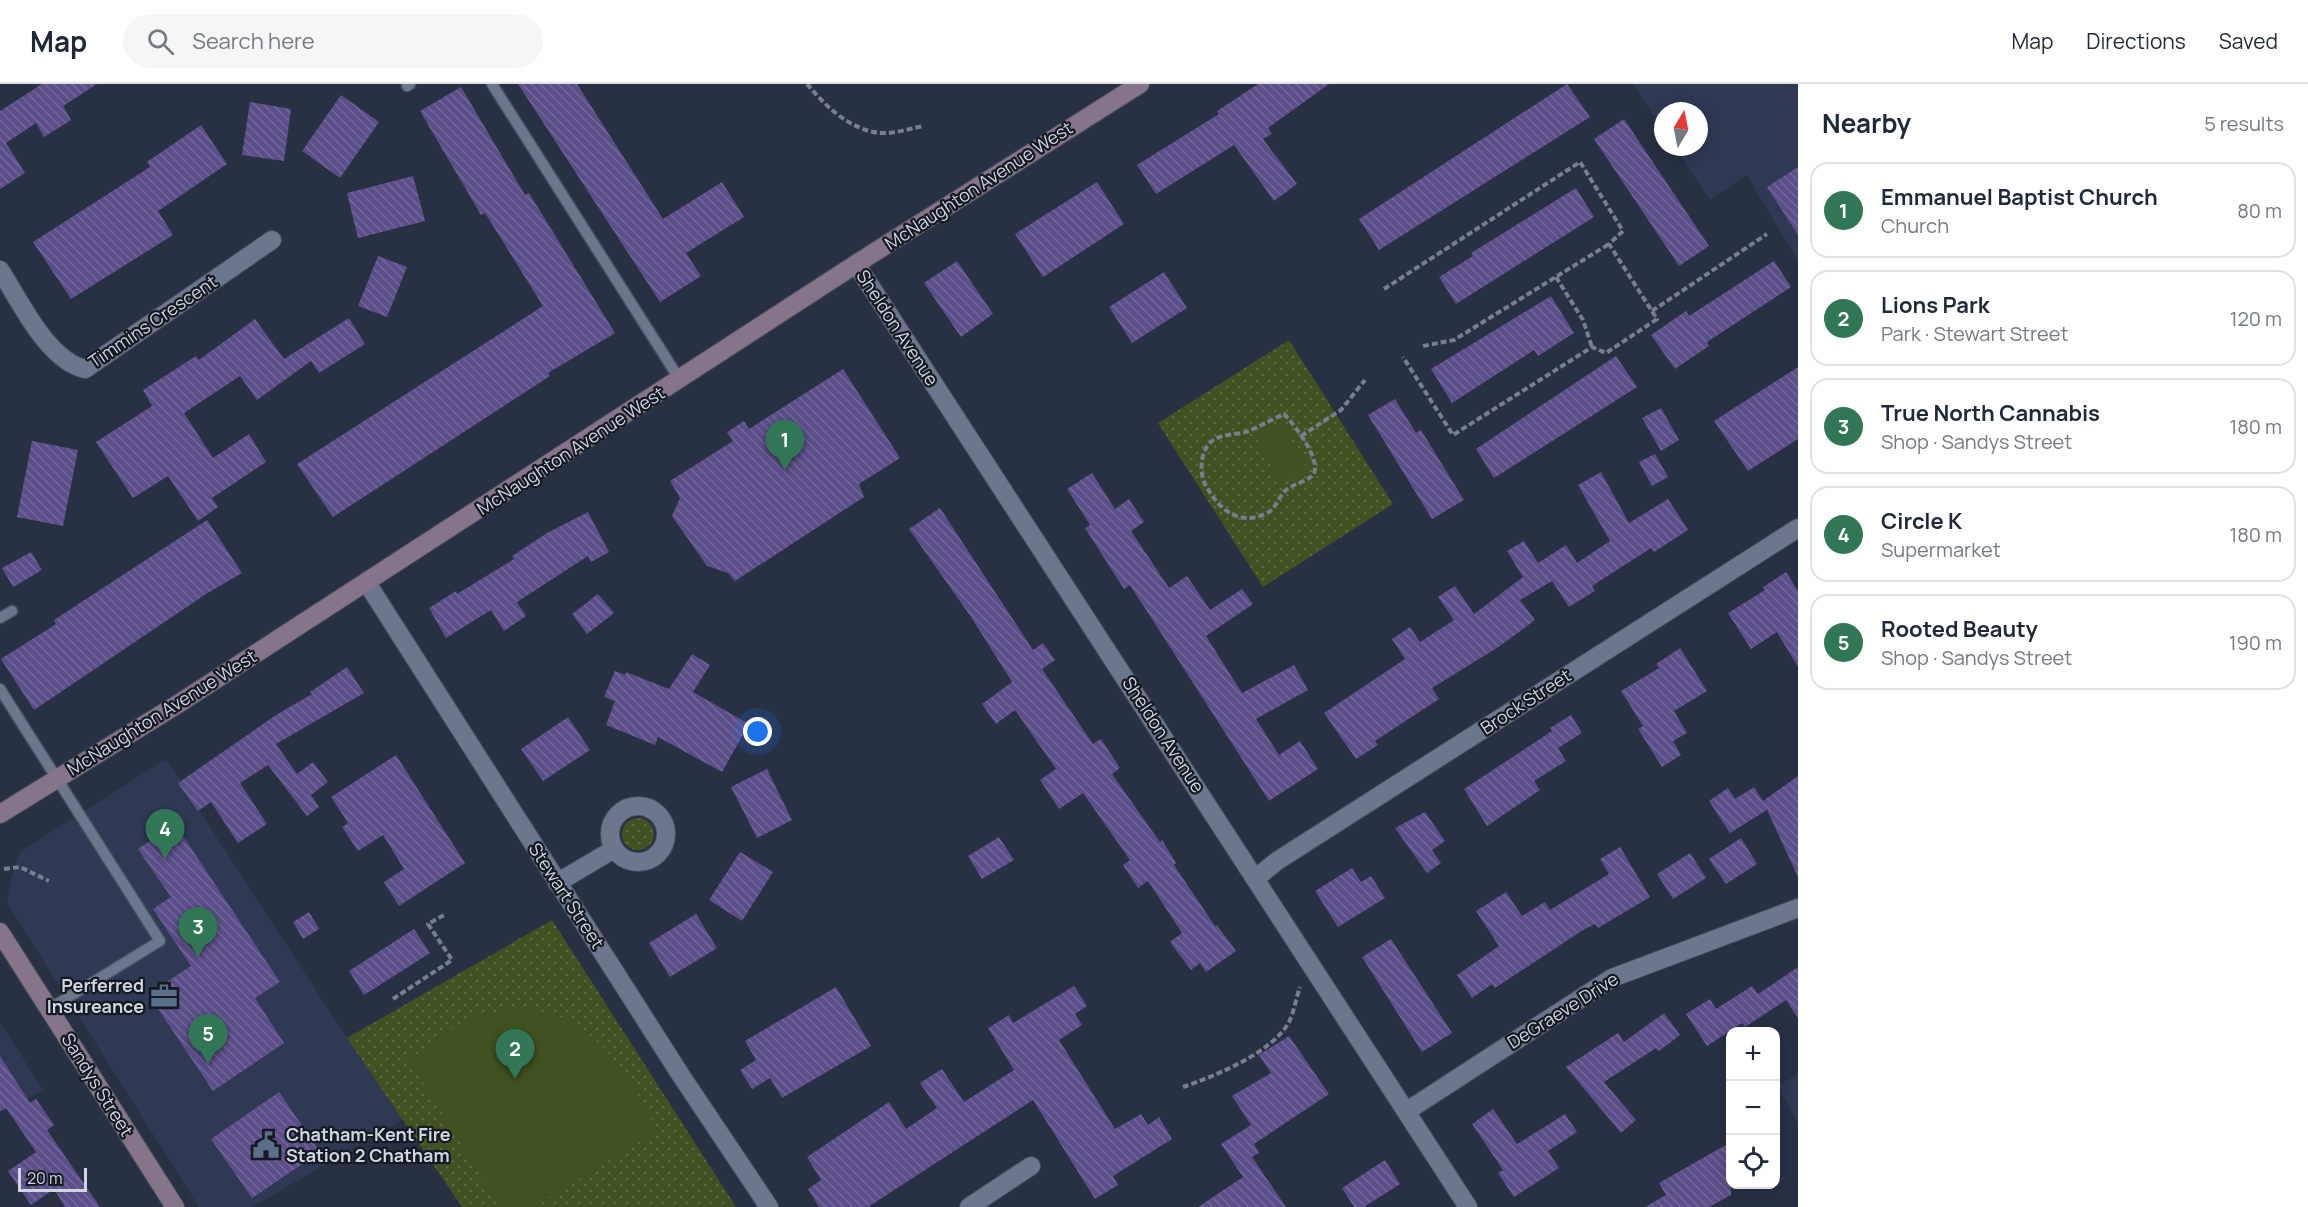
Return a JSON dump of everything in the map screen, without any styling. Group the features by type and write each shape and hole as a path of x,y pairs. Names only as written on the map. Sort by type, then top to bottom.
{"main road":[{"name":"McNaughton Avenue West","path":"0,814 367,583 856,264 1140,84"},
{"name":"Sandys Street","path":"0,932 176,1207"}],"street":[{"name":"Timmins Crescent","path":"0,270 53,350 73,366 85,369 272,240"},
{"name":"Sheldon Avenue","path":"856,264 1468,1207"},
{"name":"Brock Street","path":"1256,878 1287,855 1798,528"},
{"name":"Stewart Street","path":"367,583 557,883 769,1207"},
{"path":"557,883 614,849"},
{"name":"DeGraeve Drive","path":"1407,1111 1612,978 1798,908"},
{"path":"969,1207 1031,1166"}],"lane":[{"path":"492,84 680,380"},
{"path":"0,618 12,611"},
{"path":"0,689 160,941 50,1009"}],"path":[{"path":"807,84 829,109 866,131 887,133 924,126"},
{"path":"1384,289 1580,162 1623,231 1609,243 1454,340 1423,346"},
{"path":"1652,311 1767,234"},
{"path":"1556,277 1583,320 1592,347 1606,353 1657,319 1609,243"},
{"path":"1403,357 1453,435 1592,347"},
{"path":"1301,436 1341,410 1365,380"},
{"path":"1284,414 1301,436 1316,468 1312,476 1285,490 1268,513 1252,517 1226,513 1214,501 1201,476 1203,454 1209,443 1224,436 1246,432 1284,414"},
{"path":"4,869 20,867 49,881"},
{"path":"393,999 452,960 428,924 444,915"},
{"path":"1183,1087 1213,1077 1268,1045 1288,1023 1300,987"}],"shaded area":[{"path":"1633,84 1798,84 1798,261 1747,175 1710,200 1680,156 1708,156 1708,102 1654,102 1654,116"},
{"path":"166,759 347,1038 404,1119 252,1207 199,1207 7,903 11,878 20,852"},
{"path":"0,1022 43,1090 0,1113"},
{"path":"1798,1074 1798,1124 1780,1091 1780,1084"}],"green space":[{"path":"1289,340 1393,504 1263,587 1158,423"},
{"path":"1281,421 1308,470 1281,484 1255,435"},
{"path":"638,818 649,823 654,834 649,845 638,850 627,845 622,834 627,823"},
{"path":"552,920 736,1207 462,1207 347,1038"},
{"path":"513,1009 550,1013 587,1032 602,1046 627,1077 657,1131 533,1207 500,1207 409,1060 442,1035 477,1015"}],"building":[{"path":"42,84 97,84 63,106 71,120 44,137 36,123 6,143 25,173 0,189 0,111"},
{"path":"518,84 577,84 663,219 722,182 744,217 686,253 701,276 660,302"},
{"path":"1258,84 1329,84 1268,128 1272,134 1263,139 1297,184 1274,201 1234,145 1156,194 1137,165 1219,114 1217,111"},
{"path":"1567,84 1590,117 1379,250 1359,219"},
{"path":"461,87 525,195 529,193 615,333 548,373 550,376 333,517 297,464 543,306 485,213 481,215 420,111"},
{"path":"341,95 379,122 340,178 302,151"},
{"path":"250,102 291,109 284,161 242,155"},
{"path":"1624,119 1709,246 1679,266 1594,139"},
{"path":"201,125 227,164 158,211 173,235 71,299 33,242 150,167 147,162"},
{"path":"1798,167 1798,235 1767,187"},
{"path":"413,176 425,221 358,238 347,193"},
{"path":"1097,182 1124,224 1043,277 1015,234"},
{"path":"1576,188 1594,217 1456,304 1439,277 1473,256 1471,253"},
{"path":"378,256 407,267 387,317 358,306"},
{"path":"957,261 993,314 961,337 924,283"},
{"path":"1774,261 1791,287 1707,342 1709,346 1675,369 1651,335 1686,311 1689,316"},
{"path":"1164,272 1187,308 1132,343 1109,307"},
{"path":"1551,296 1574,333 1538,356 1534,350 1452,403 1431,369"},
{"path":"349,318 365,344 319,373 311,361 257,400 240,376 184,413 213,458 249,434 266,462 212,498 218,507 198,521 168,476 133,498 96,442 152,406 143,390 196,356 199,360 255,319 284,359"},
{"path":"1616,356 1637,387 1494,478 1476,449"},
{"path":"1798,367 1798,439 1748,471 1714,421"},
{"path":"843,369 900,458 859,484 864,497 735,581 728,573 707,566 672,516 680,498 670,481 733,441 727,432 744,421 749,429"},
{"path":"1395,399 1416,433 1421,430 1464,500 1432,519 1368,415"},
{"path":"1661,408 1679,440 1661,451 1642,418"},
{"path":"32,441 78,450 63,526 17,517"},
{"path":"1655,454 1668,477 1652,486 1639,462"},
{"path":"1601,472 1629,523 1668,499 1688,530 1654,552 1651,548 1592,586 1595,591 1569,607 1552,581 1520,600 1535,620 1500,646 1432,688 1439,699 1375,741 1378,745 1356,759 1324,713 1405,659 1392,639 1410,627 1420,642 1454,620 1438,597 1455,586 1474,614 1523,577 1507,551 1524,541 1538,563 1566,545 1577,563 1610,541 1578,485"},
{"path":"1092,473 1115,509 1129,499 1144,522 1131,531 1169,588 1187,576 1210,610 1242,589 1253,604 1206,636 1242,693 1294,665 1308,690 1256,719 1279,755 1300,741 1318,769 1269,801 1130,585 1124,589 1085,528 1090,525 1067,489"},
{"path":"940,508 1033,650 1043,643 1055,660 1042,669 1093,744 1101,739 1120,768 1112,774 1160,842 1162,840 1176,863 1174,865 1215,926 1217,925 1236,951 1206,972 1200,963 1191,970 1170,942 1182,933 1148,881 1138,888 1123,865 1130,860 1083,793 1059,809 1040,780 1056,769 1015,710 996,724 982,704 1012,682 971,617 909,529"},
{"path":"588,512 609,552 591,562 588,556 517,602 526,616 504,631 491,610 446,638 429,608 456,591 457,594 514,559 512,556 547,533"},
{"path":"207,520 242,573 206,594 34,710 1,659 56,624 54,620"},
{"path":"31,552 42,570 13,587 2,568"},
{"path":"1786,572 1798,591 1798,667 1777,632 1751,649 1728,613 1765,590 1763,587"},
{"path":"598,594 614,613 587,634 572,614"},
{"path":"1680,648 1707,691 1674,711 1687,733 1673,741 1681,755 1662,767 1638,729 1643,726 1621,691 1659,668 1656,664"},
{"path":"692,654 710,665 693,692 749,724 722,772 658,737 655,745 606,725 615,701 604,697 615,671 625,675 626,672 669,689"},
{"path":"347,667 364,693 276,744 297,774 313,762 328,782 311,795 319,807 307,816 268,765 240,783 267,824 238,843 211,802 198,811 178,783 276,715 312,694 310,692"},
{"path":"1571,715 1582,733 1558,748 1566,761 1534,781 1540,790 1487,826 1464,789 1552,731 1550,728"},
{"path":"568,717 590,750 543,781 521,749"},
{"path":"396,755 465,863 399,906 384,882 404,869 383,835 358,851 342,827 348,823 331,797"},
{"path":"767,769 792,820 757,838 731,787"},
{"path":"1798,776 1798,877 1767,810 1730,833 1709,801 1728,788 1735,799 1754,787 1763,801"},
{"path":"1425,812 1445,841 1432,850 1441,863 1427,873 1395,828"},
{"path":"175,824 280,982 255,998 284,1043 213,1091 148,994 191,966 153,909 171,897 138,849"},
{"path":"999,837 1014,860 982,879 968,856"},
{"path":"1741,838 1757,864 1726,884 1709,859"},
{"path":"1620,847 1650,897 1598,928 1595,924 1583,930 1495,988 1492,984 1472,998 1457,975 1499,946 1476,911 1506,892 1522,916 1545,902 1550,910 1609,874 1600,859"},
{"path":"740,852 773,872 742,921 709,900"},
{"path":"1690,853 1706,878 1673,899 1657,874"},
{"path":"1352,868 1361,882 1371,876 1385,898 1338,927 1315,891"},
{"path":"309,912 319,929 303,939 293,922"},
{"path":"696,914 717,948 670,977 649,943"},
{"path":"414,929 430,953 364,995 349,971"},
{"path":"1391,939 1452,1033 1422,1052 1362,957"},
{"path":"1798,967 1798,1018 1786,1000 1745,1027 1742,1023 1736,1027 1726,1027 1726,1034 1707,1046 1686,1014 1710,999 1716,1009 1752,986 1758,994"},
{"path":"1074,986 1087,1006 1075,1014 1082,1025 1059,1040 1115,1129 1141,1114 1148,1125 1159,1117 1172,1139 1113,1176 1118,1185 1095,1199 1033,1100 868,1207 819,1207 808,1189 821,1180 807,1157 889,1102 906,1129 937,1108 920,1083 942,1069 964,1102 1014,1070 988,1028 1009,1015 1013,1023"},
{"path":"836,987 871,1046 782,1098 770,1078 752,1089 740,1070 756,1060 745,1041"},
{"path":"1664,1013 1680,1035 1659,1051 1656,1048 1604,1082 1636,1120 1621,1133 1566,1067 1618,1033 1624,1042"},
{"path":"1289,1036 1329,1094 1254,1144 1259,1153 1252,1157 1286,1207 1198,1207 1243,1177 1221,1144 1251,1125 1232,1096 1271,1073 1259,1055"},
{"path":"0,1056 30,1103 36,1099 54,1125 47,1130 100,1207 65,1207 54,1189 31,1205 8,1171 36,1152 6,1108 0,1111"},
{"name":"Chatham-Kent Fire Station 2 Chatham","path":"279,1092 320,1152 252,1198 211,1139"},
{"path":"1493,1109 1517,1144 1565,1114 1577,1132 1548,1151 1559,1168 1514,1197 1498,1173 1503,1170 1472,1124"},
{"path":"1726,1145 1726,1189 1731,1189 1731,1195 1709,1207 1645,1207 1666,1195 1659,1183"},
{"path":"1385,1160 1400,1184 1364,1207 1354,1207 1342,1188"}],"place":[{"name":"Emmanuel Baptist Church","path":"785,470"},
{"name":"Circle K","path":"165,859"},
{"name":"True North Cannabis","path":"198,957"},
{"name":"Perferred Insureance","path":"164,996"},
{"name":"Rooted Beauty","path":"208,1064"},
{"name":"Lions Park","path":"515,1079"},
{"name":"Chatham-Kent Fire Station 2 Chatham","path":"266,1145"}]}
